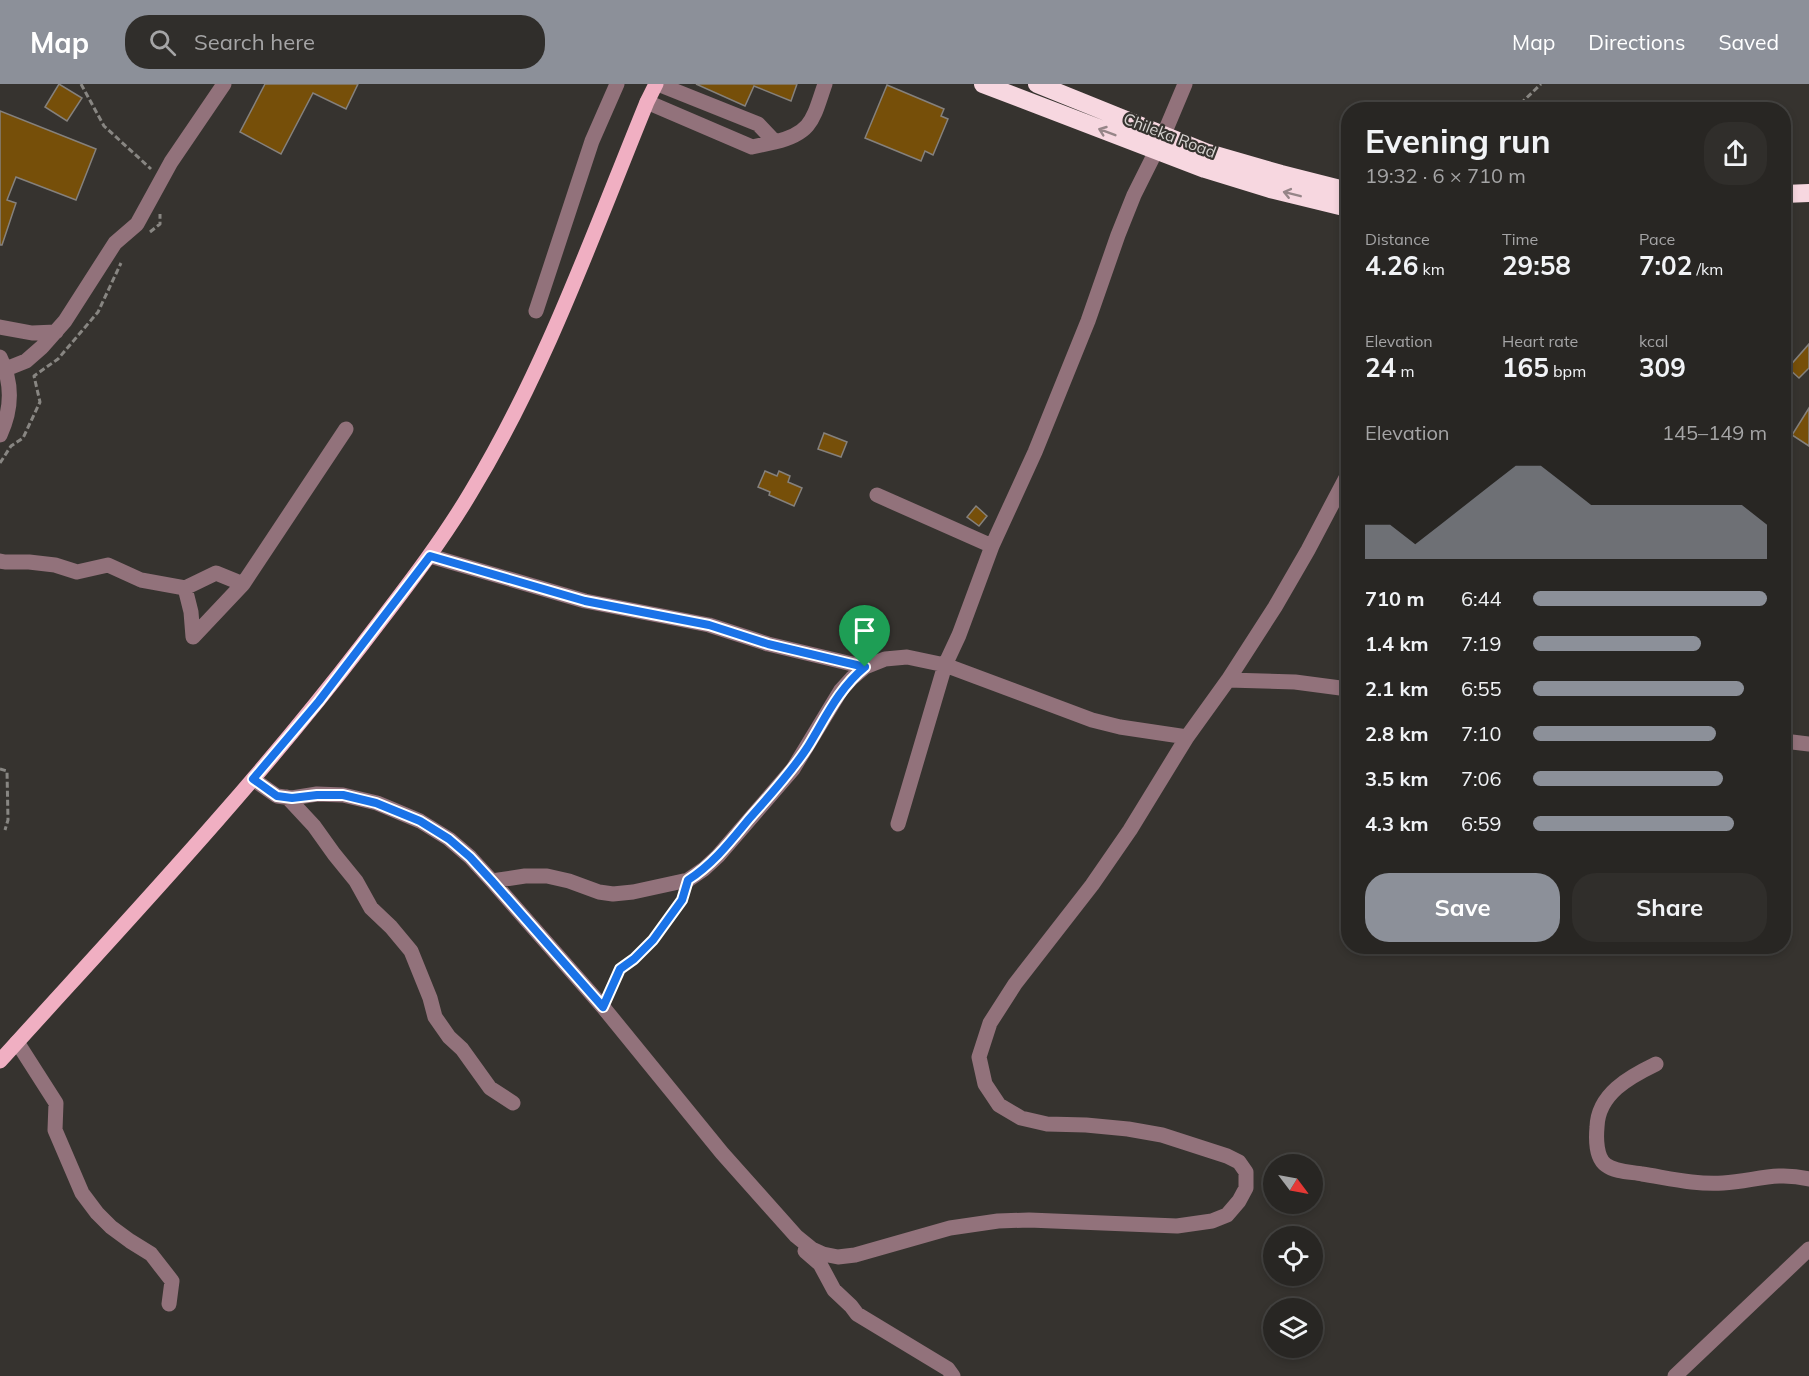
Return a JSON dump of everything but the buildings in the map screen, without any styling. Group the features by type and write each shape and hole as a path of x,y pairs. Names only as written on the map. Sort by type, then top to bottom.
{"highway":[{"name":"Chileka Road","path":"983,84 1205,169 1270,189 1341,206"},
{"name":"Chileka Road","path":"1037,84 1208,153 1341,188"},
{"path":"1791,182 1809,182"},
{"path":"1791,194 1809,193"}],"main road":[{"path":"0,1061 253,779 319,701 430,556 477,482 511,421 540,361 647,102 657,84"}],"street":[{"path":"0,435 5,425 11,396 3,363 26,361 56,332 115,243 137,224 161,178 224,84"},
{"path":"536,311 592,141 617,84"},
{"path":"657,84 758,124 775,142"},
{"path":"647,102 752,147 791,138 803,131 812,121 825,84"},
{"path":"1164,134 1185,84"},
{"path":"898,825 945,665 992,546 1035,452 1089,321 1118,234 1134,195 1156,151"},
{"path":"0,327 16,332 56,332"},
{"path":"185,588 191,612 193,637 243,584 346,429"},
{"path":"253,779 277,796 343,795 376,803 420,821 449,839 492,881 603,1007 722,1153 796,1236 823,1254 838,1257 855,1255 950,1228 998,1221 1029,1220 1177,1226 1212,1221 1227,1215 1246,1188 1246,1172 1239,1162 1162,1135 1117,1128 1047,1124 1021,1118 999,1105 985,1084 979,1058 990,1023 1015,984 1092,885 1130,830 1187,737 1228,680 1275,607 1341,487"},
{"path":"877,495 992,546"},
{"path":"430,556 585,601 688,621 768,644 865,667"},
{"path":"0,561 55,565 77,572 108,565 141,580 185,588 216,573 243,584"},
{"path":"492,881 525,876 547,876 613,894 688,880 718,856 780,784 808,746 842,690 852,678 865,667 885,659 907,657 945,665 1092,720 1120,727 1187,737"},
{"path":"1228,680 1295,682 1341,688"},
{"path":"1791,742 1809,744"},
{"path":"286,797 314,826 356,881 371,908 411,951 435,1017 449,1037 462,1049 490,1088 513,1103"},
{"path":"17,1042 57,1103 55,1130 82,1193 111,1227 152,1254 172,1281 169,1304"},
{"path":"1656,1064 1629,1077 1604,1102 1599,1112 1598,1148 1601,1159 1606,1165 1639,1173 1708,1184 1778,1175 1809,1179"},
{"path":"796,1236 802,1249 820,1264 834,1290 857,1314 948,1369 953,1376"},
{"path":"1676,1376 1809,1249"}],"path":[{"path":"81,84 104,126 161,178"},
{"path":"1522,102 1541,84"},
{"path":"143,238 160,224 160,213"},
{"path":"0,464 11,446 23,438 40,402 34,376 58,359 98,312 122,262"},
{"path":"0,769 7,771 8,820 5,830"},
{"path":"603,1007 620,969 653,940 682,900 688,880"}],"route":[{"path":"430,556 585,601 709,625 768,644 865,667 842,690 793,769 718,856 688,880 682,900 675,912 653,940 620,969 603,1007 470,857 449,839 420,821 376,803 343,795 292,798 277,796 253,779 319,701 430,556"}]}
